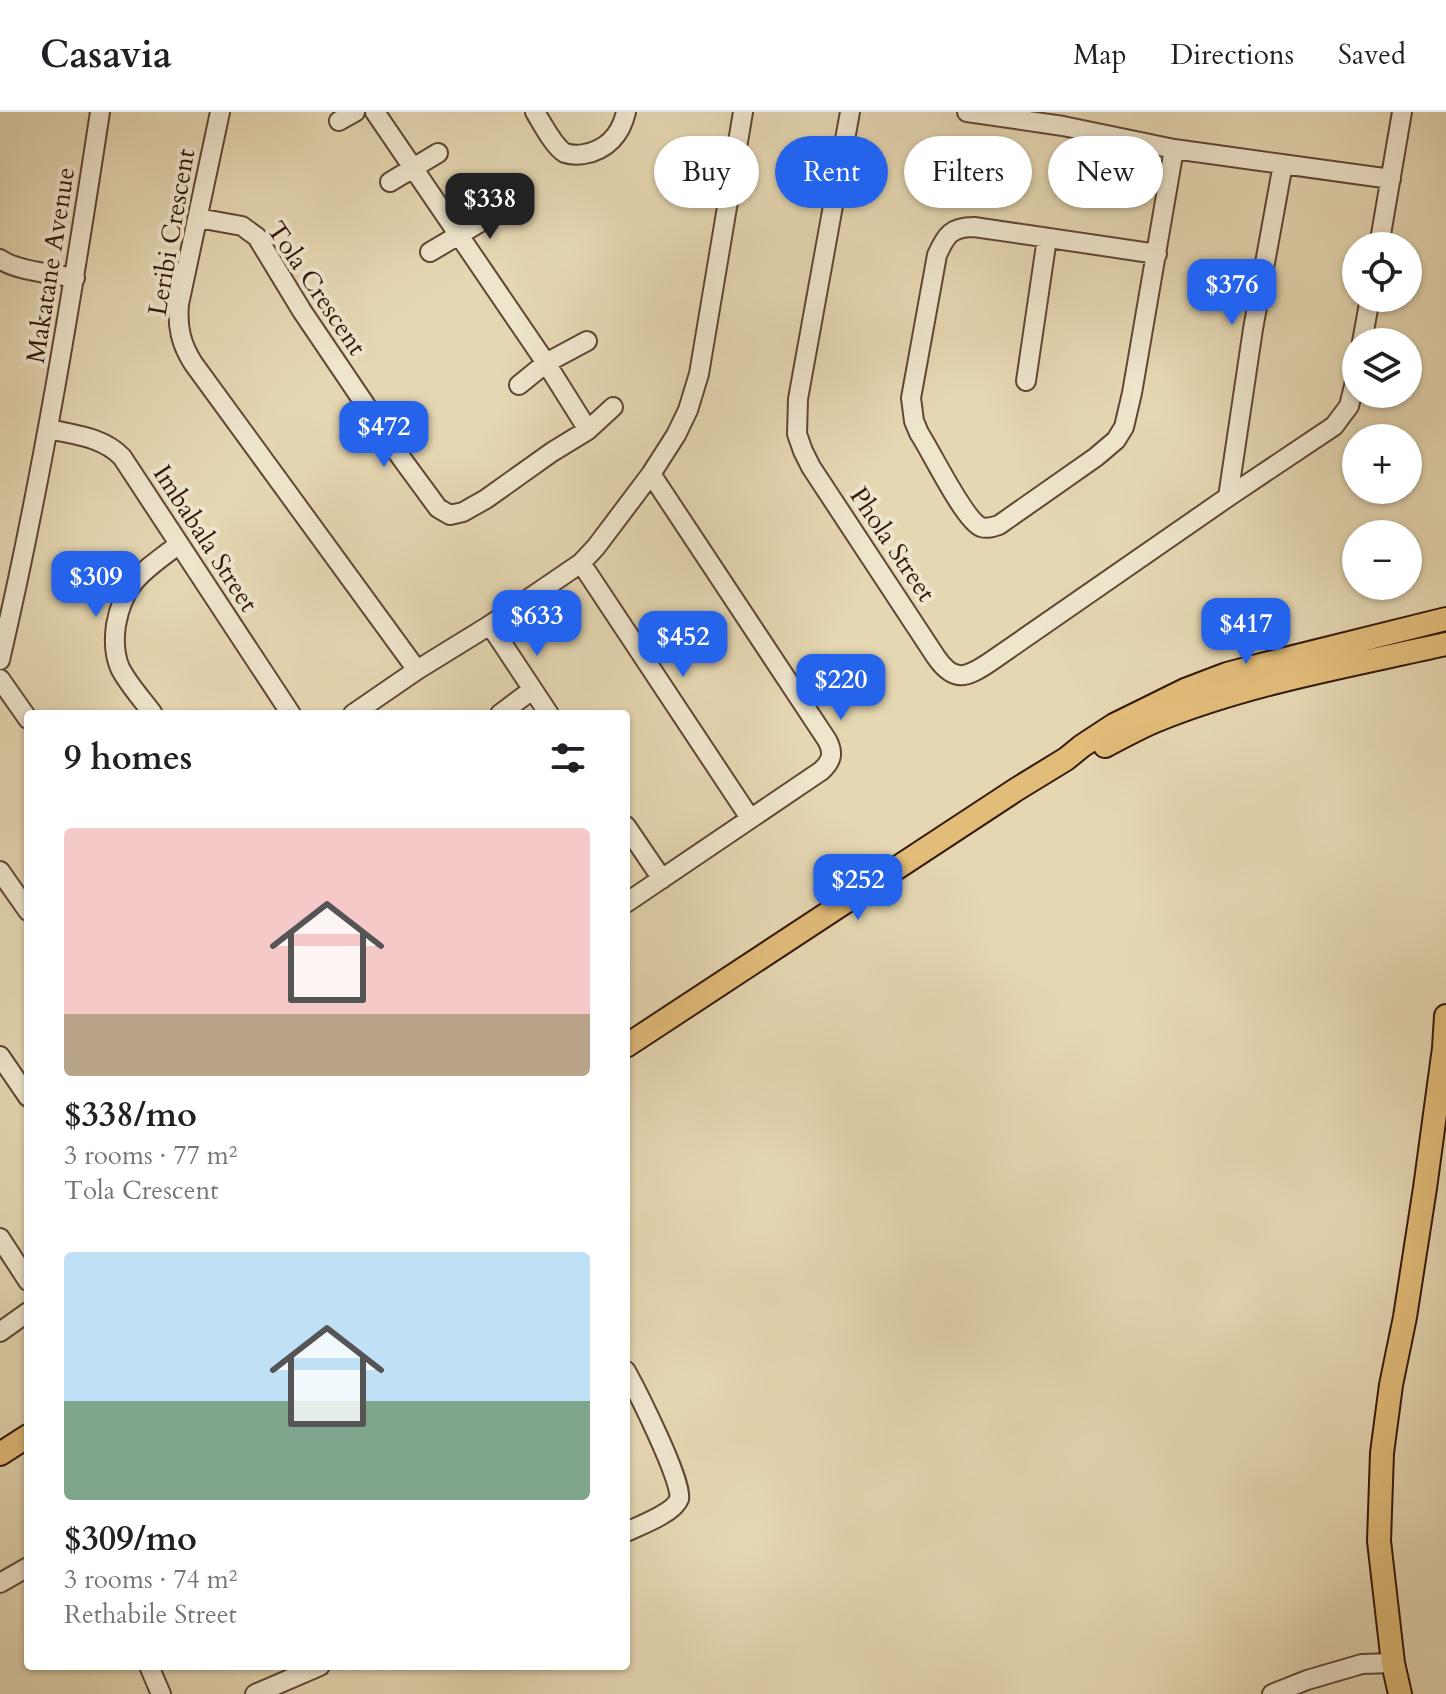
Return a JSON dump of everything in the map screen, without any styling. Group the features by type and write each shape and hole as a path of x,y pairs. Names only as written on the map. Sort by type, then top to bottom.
{"main road":[{"path":"630,1043 1066,759 1096,736 1143,709 1227,674 1446,619"},
{"path":"1066,759 1095,751 1154,722 1257,687 1446,644"},
{"path":"1400,1694 1393,1663 1379,1541 1382,1453 1445,1047 1446,1016"},
{"path":"0,1454 24,1439"}],"street":[{"name":"Makatane Avenue","path":"0,660 49,429 100,112"},
{"name":"Leribi Crescent","path":"220,112 179,304 177,320 183,346 417,670"},
{"path":"375,112 588,430"},
{"path":"535,112 558,146 566,153 579,155 590,153 610,142 621,128 626,112"},
{"path":"359,710 581,563 651,474 688,410 699,374 743,112"},
{"name":"Phola Street","path":"850,112 798,399 797,434 811,467 944,668 959,676 974,672 1334,426 1348,408"},
{"path":"967,112 1065,119 1174,149 1391,179"},
{"path":"1382,232 1402,112"},
{"path":"1157,254 974,227 963,227 950,233 937,255 911,409 919,433 962,506 983,527 999,525 1096,457 1121,434 1132,393 1157,254 1174,149"},
{"path":"390,182 438,153"},
{"path":"1228,497 1253,329 1283,164"},
{"path":"430,252 501,210"},
{"name":"Tola Crescent","path":"198,218 242,226 257,237 302,311 402,459 438,508 446,514 458,515 486,499 588,430 613,407"},
{"path":"1026,381 1047,238"},
{"path":"0,259 18,267 75,278"},
{"path":"519,385 546,363 587,341"},
{"name":"Imbabala Street","path":"49,429 102,442 122,457 288,710"},
{"path":"630,900 821,771 831,759 827,740 651,474"},
{"path":"150,710 120,668 114,635 126,591 141,574 179,544"},
{"path":"581,563 750,818"},
{"path":"490,625 546,710"},
{"path":"0,679 24,713"},
{"path":"505,710 532,690"},
{"path":"630,832 662,879"},
{"path":"0,871 24,905"},
{"path":"0,1056 24,1091"},
{"path":"0,1238 24,1275"},
{"path":"0,1332 24,1315"},
{"path":"630,1379 675,1474 679,1493 679,1499 665,1513 630,1530"},
{"path":"0,1583 24,1569"},
{"path":"1272,1694 1362,1664 1393,1663"},
{"path":"151,1670 161,1694"},
{"path":"255,1694 311,1670"}]}
